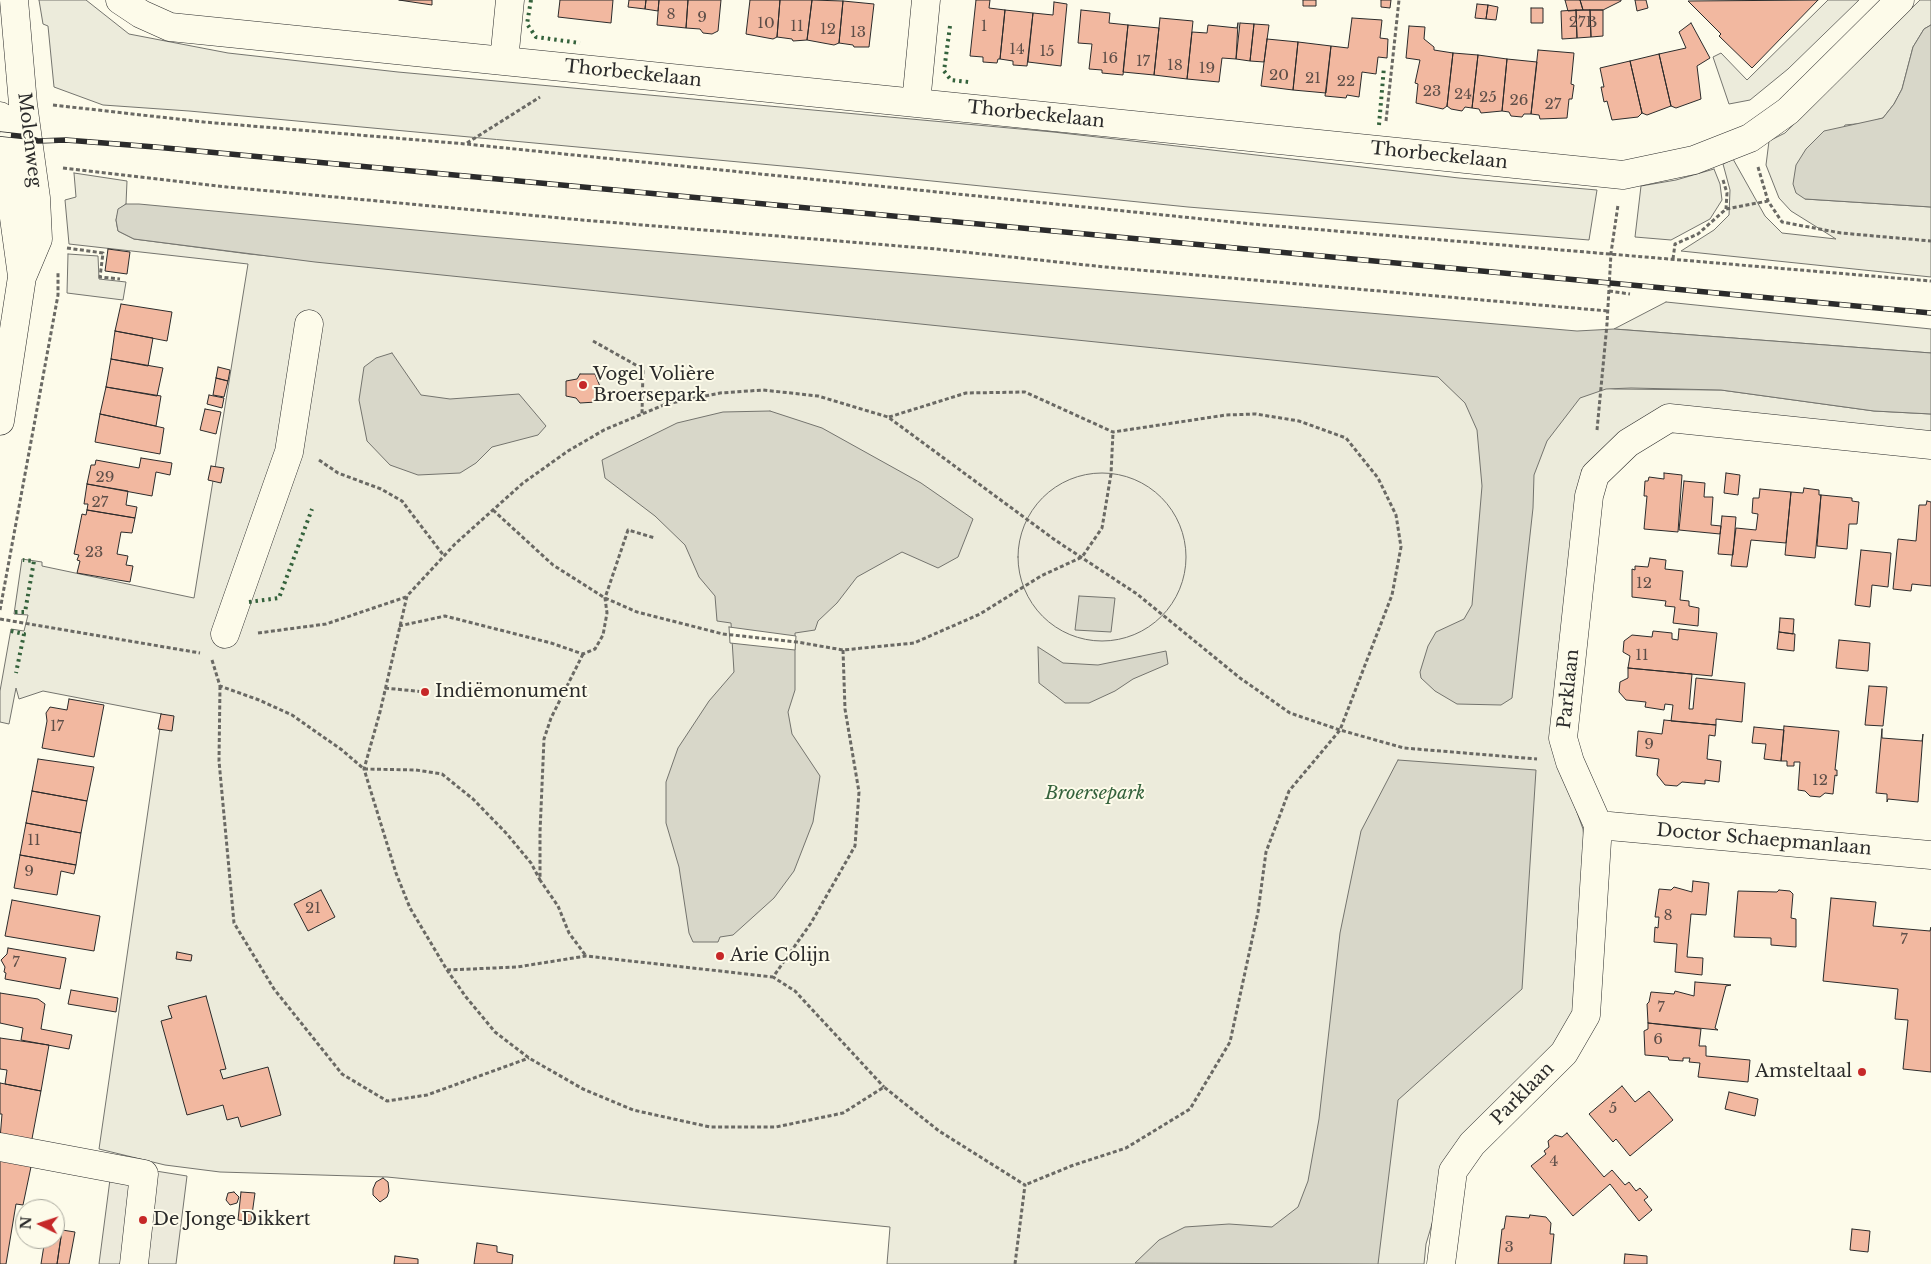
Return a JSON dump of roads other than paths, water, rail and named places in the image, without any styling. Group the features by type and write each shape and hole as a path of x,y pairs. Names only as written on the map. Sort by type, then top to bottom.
{"street":[{"name":"Molenweg","path":"0,421 11,276 14,0"},
{"name":"Thorbeckelaan","path":"120,0 141,14 170,27 1623,175 1694,160 1750,138 1788,111 1900,0"},
{"path":"504,61 510,0"},
{"path":"916,103 926,0"},
{"name":"Molenweg","path":"11,276 38,239 31,164 12,110"},
{"path":"218,645 289,452 310,324"},
{"name":"Parklaan","path":"1441,1264 1453,1171 1472,1144 1564,1053 1586,1015 1598,825 1570,762 1564,738 1589,496 1595,475 1628,443 1669,418 1931,445"},
{"name":"Doctor Schaepmanlaan","path":"1598,825 1931,855"},
{"path":"0,1147 144,1174 134,1264"}],"railway":[{"path":"0,134 28,137 38,141 66,140 155,147 1931,313"}],"place":[{"name":"Vogel Volière Broersepark","path":"583,385"},
{"name":"Indiëmonument","path":"425,692"},
{"name":"Arie Colijn","path":"720,956"},
{"name":"Amsteltaal","path":"1862,1072"},
{"name":"De Jonge Dikkert","path":"143,1220"}],"park label":[{"name":"Broersepark","path":"1095,794"}]}
